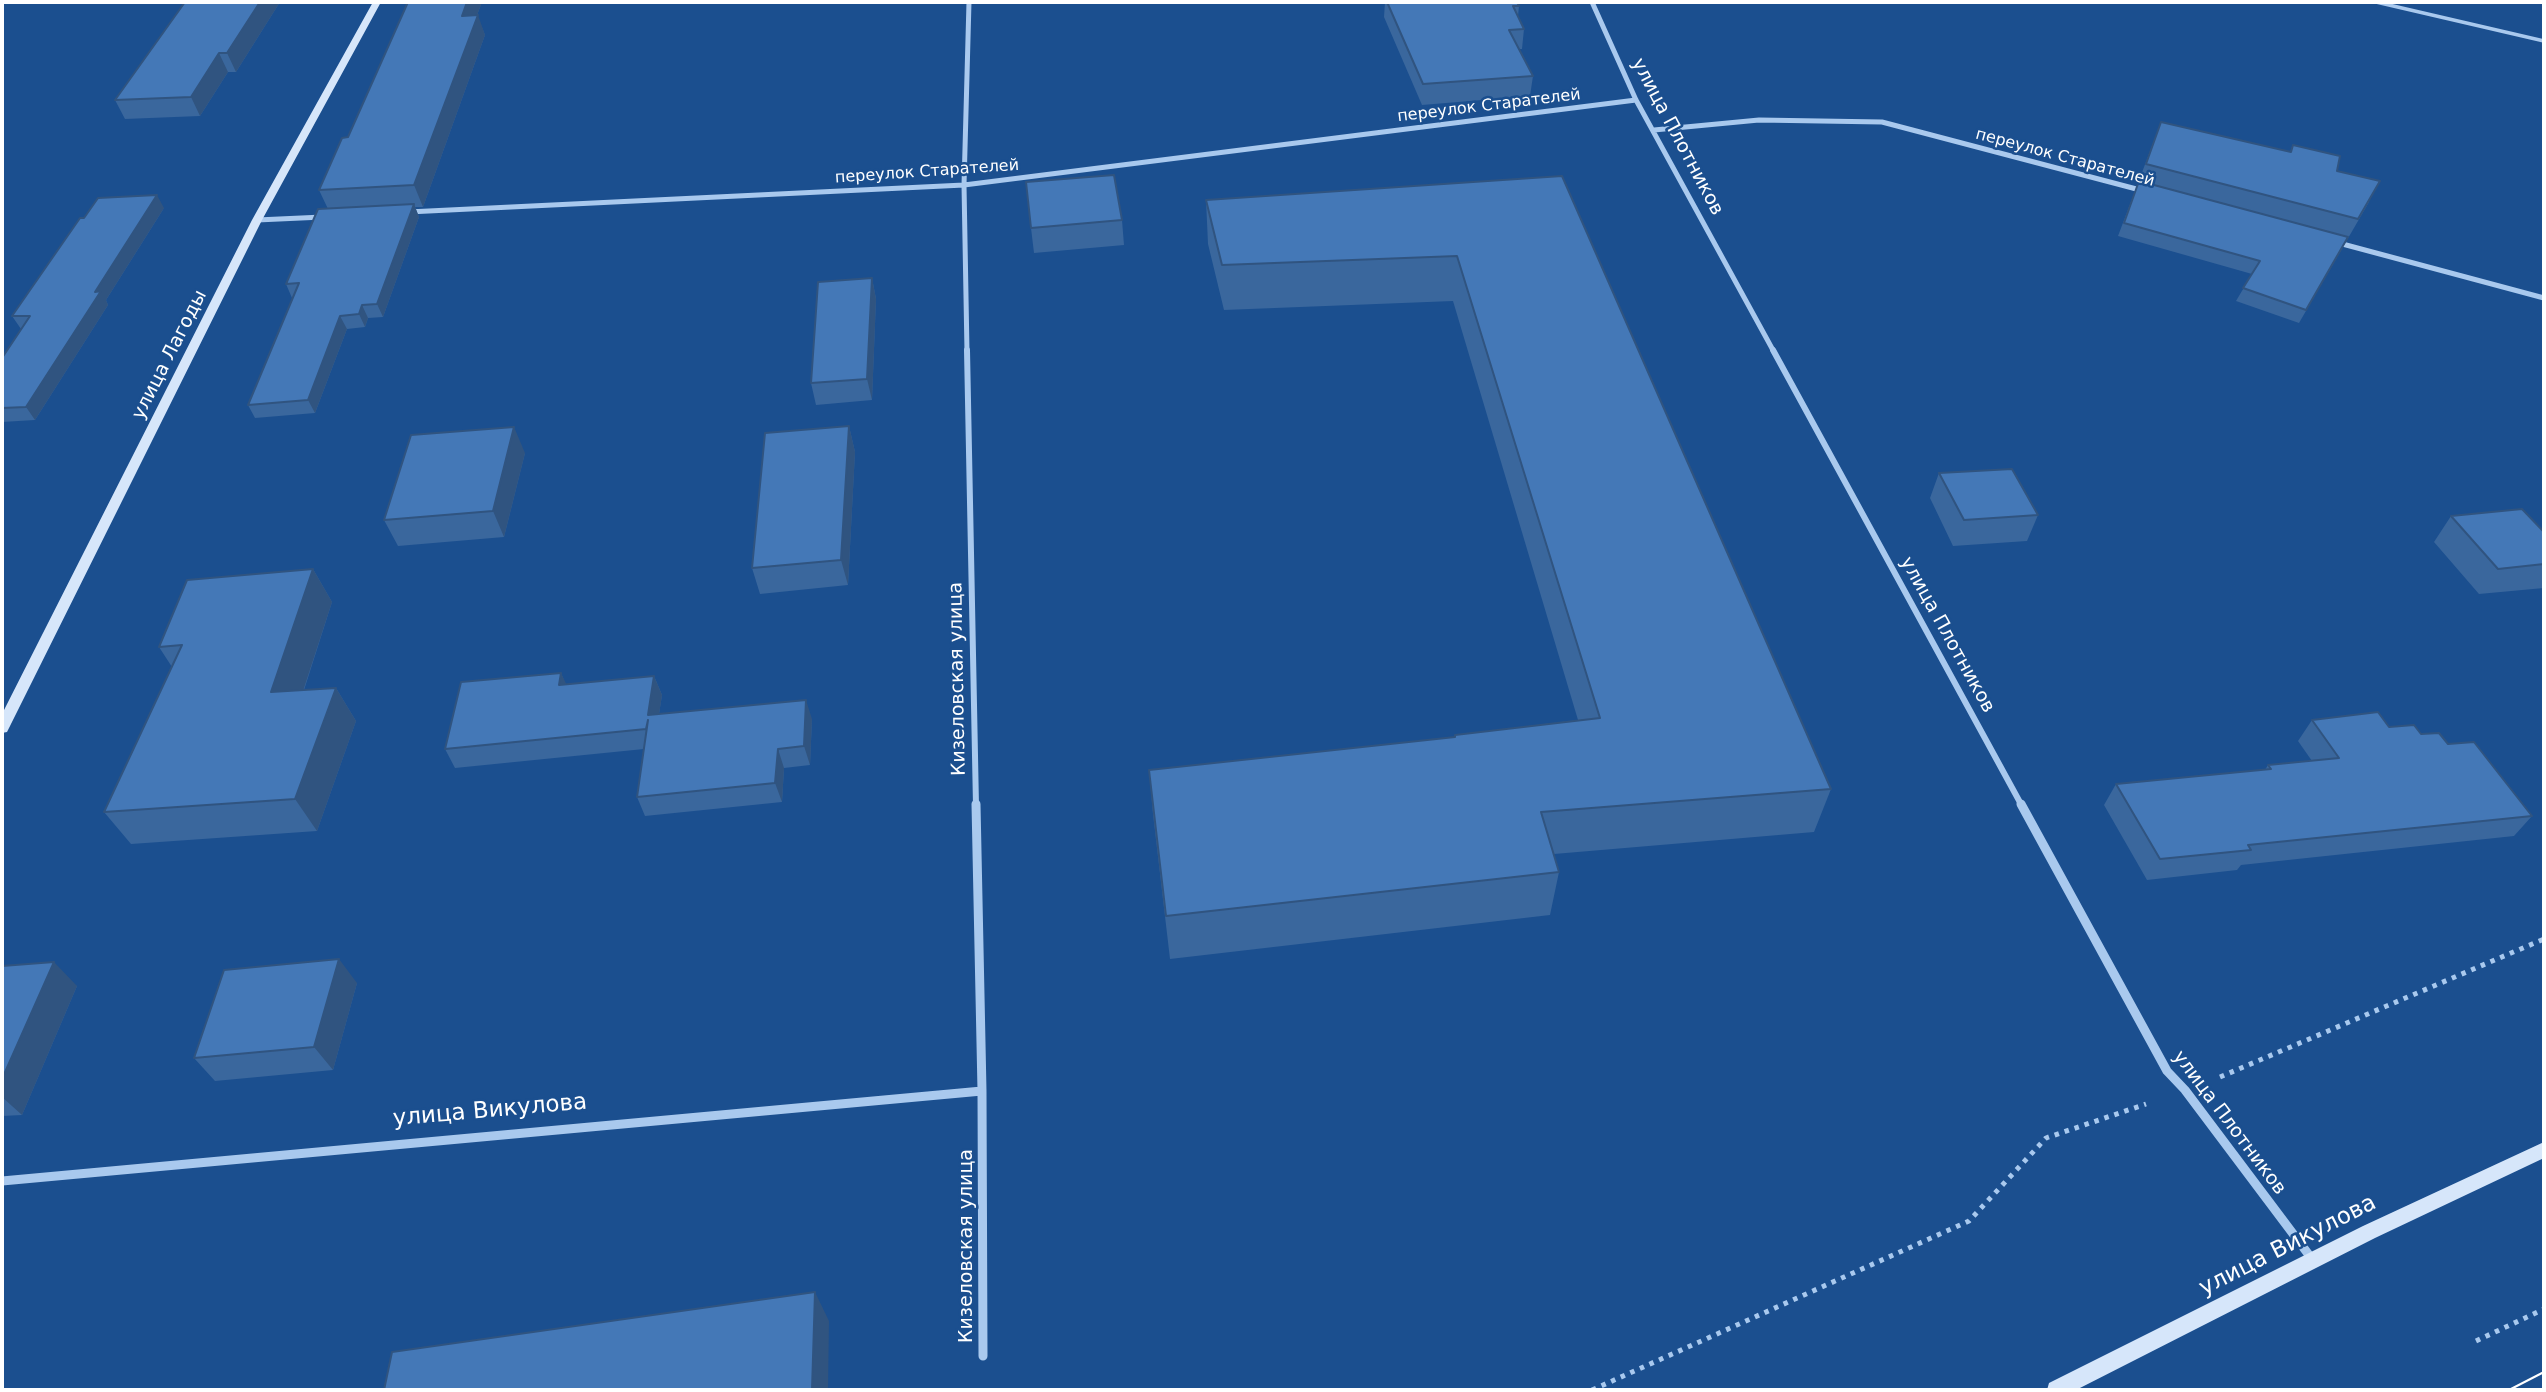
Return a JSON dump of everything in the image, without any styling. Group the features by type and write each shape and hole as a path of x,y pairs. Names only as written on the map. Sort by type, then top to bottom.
{"street":[{"name":"улица Лагоды","path":"2,728 257,220 377,2"},
{"name":"Кизеловская улица","path":"969,2 964,185 982,1091 983,1356"},
{"name":"улица Плотников","path":"1592,2 1636,100 2167,1071 2185,1090 2313,1261"},
{"name":"переулок Старателей","path":"396,213 964,185 1636,100"},
{"name":"переулок Старателей","path":"1654,130 1759,120 1882,122 2152,194"},
{"path":"257,220 327,216"},
{"path":"2328,240 2544,298"},
{"name":"улица Викулова","path":"2,1181 982,1091"},
{"name":"улица Викулова","path":"2056,1390 2313,1261 2544,1150"}],"lane":[{"path":"2376,2 2544,41"}],"path":[{"path":"1592,1390 1969,1221 2046,1138 2230,1074 2544,939"},
{"path":"2476,1340 2544,1309"}],"building":[{"path":"185,2 260,2 227,53 219,53 191,97 115,100"},
{"path":"408,2 467,2 462,16 478,15 414,185 319,190 342,138 348,137"},
{"path":"1387,2 1517,2 1519,6 1513,6 1524,29 1509,30 1533,76 1423,84"},
{"path":"2161,122 2291,152 2293,145 2340,156 2337,171 2380,181 2358,219 2146,164"},
{"path":"1114,175 1122,220 1031,228 1026,182"},
{"path":"1562,176 1831,789 1541,812 1559,872 1166,916 1149,770 1455,737 1600,718 1457,256 1222,265 1206,200"},
{"path":"2139,181 2348,237 2306,310 2243,288 2260,261 2124,223"},
{"path":"157,195 95,292 101,291 26,407 2,408 2,358 30,316 12,316 80,218 84,218 98,198"},
{"path":"414,204 377,304 362,305 359,314 340,316 308,400 248,405 299,283 286,284 318,209"},
{"path":"872,278 867,379 811,383 818,282"},
{"path":"849,426 841,560 752,568 765,433"},
{"path":"514,427 493,511 384,520 411,435"},
{"path":"2012,469 2038,515 1964,520 1939,473"},
{"path":"2522,509 2544,532 2544,564 2498,569 2451,516"},
{"path":"313,569 271,692 336,688 295,799 104,812 182,645 159,647 187,580"},
{"path":"561,673 559,685 654,676 648,715 806,700 804,746 778,749 775,783 637,797 648,720 646,729 445,749 461,682"},
{"path":"2378,712 2389,727 2414,725 2421,734 2439,733 2448,744 2474,742 2532,816 2248,845 2251,850 2160,859 2116,784 2271,769 2268,765 2339,758 2312,720"},
{"path":"339,959 314,1047 194,1058 224,970"},
{"path":"54,962 2,1079 2,966"},
{"path":"815,1292 812,1390 384,1390 392,1352"}],"tram line":[{"path":"2509,1390 2544,1372"}]}
